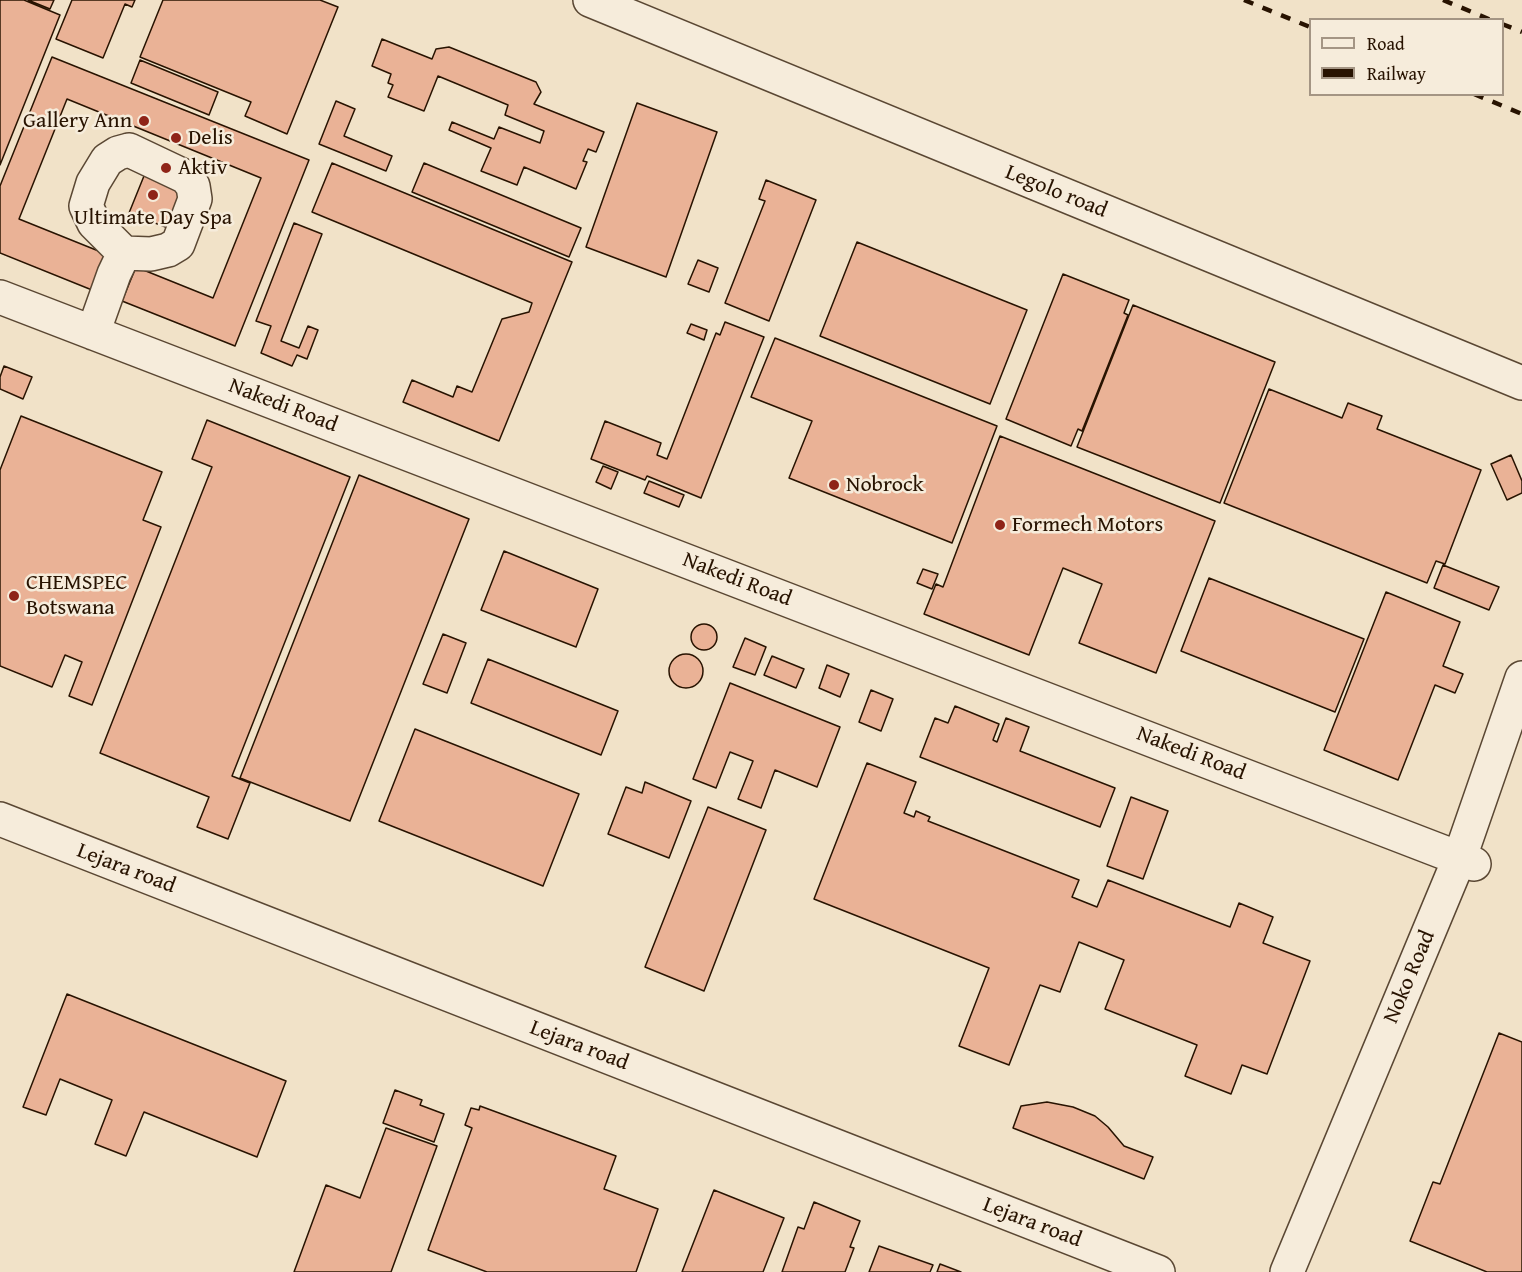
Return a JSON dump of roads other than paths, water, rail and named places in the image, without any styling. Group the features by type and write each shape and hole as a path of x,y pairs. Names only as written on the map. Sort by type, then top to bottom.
{"street":[{"name":"Legolo road","path":"590,0 1522,383"},
{"path":"93,333 124,253"},
{"name":"Nakedi Road","path":"0,297 1467,860"},
{"name":"Noko Road","path":"1287,1272 1467,860 1522,678"},
{"path":"1309,1272 1467,860 1522,739"},
{"name":"Lejara road","path":"0,819 1158,1272"}],"railway":[{"path":"1244,0 1309,27"},
{"path":"1443,0 1486,18"},
{"path":"1504,25 1522,32"},
{"path":"1479,96 1522,114"}],"place":[{"name":"Gallery Ann","path":"144,121"},
{"name":"Delis","path":"176,138"},
{"name":"Aktiv","path":"166,168"},
{"name":"Ultimate Day Spa","path":"153,195"},
{"name":"Nobrock","path":"834,485"},
{"name":"Formech Motors","path":"1000,525"},
{"name":"CHEMSPEC Botswana","path":"14,596"}]}
